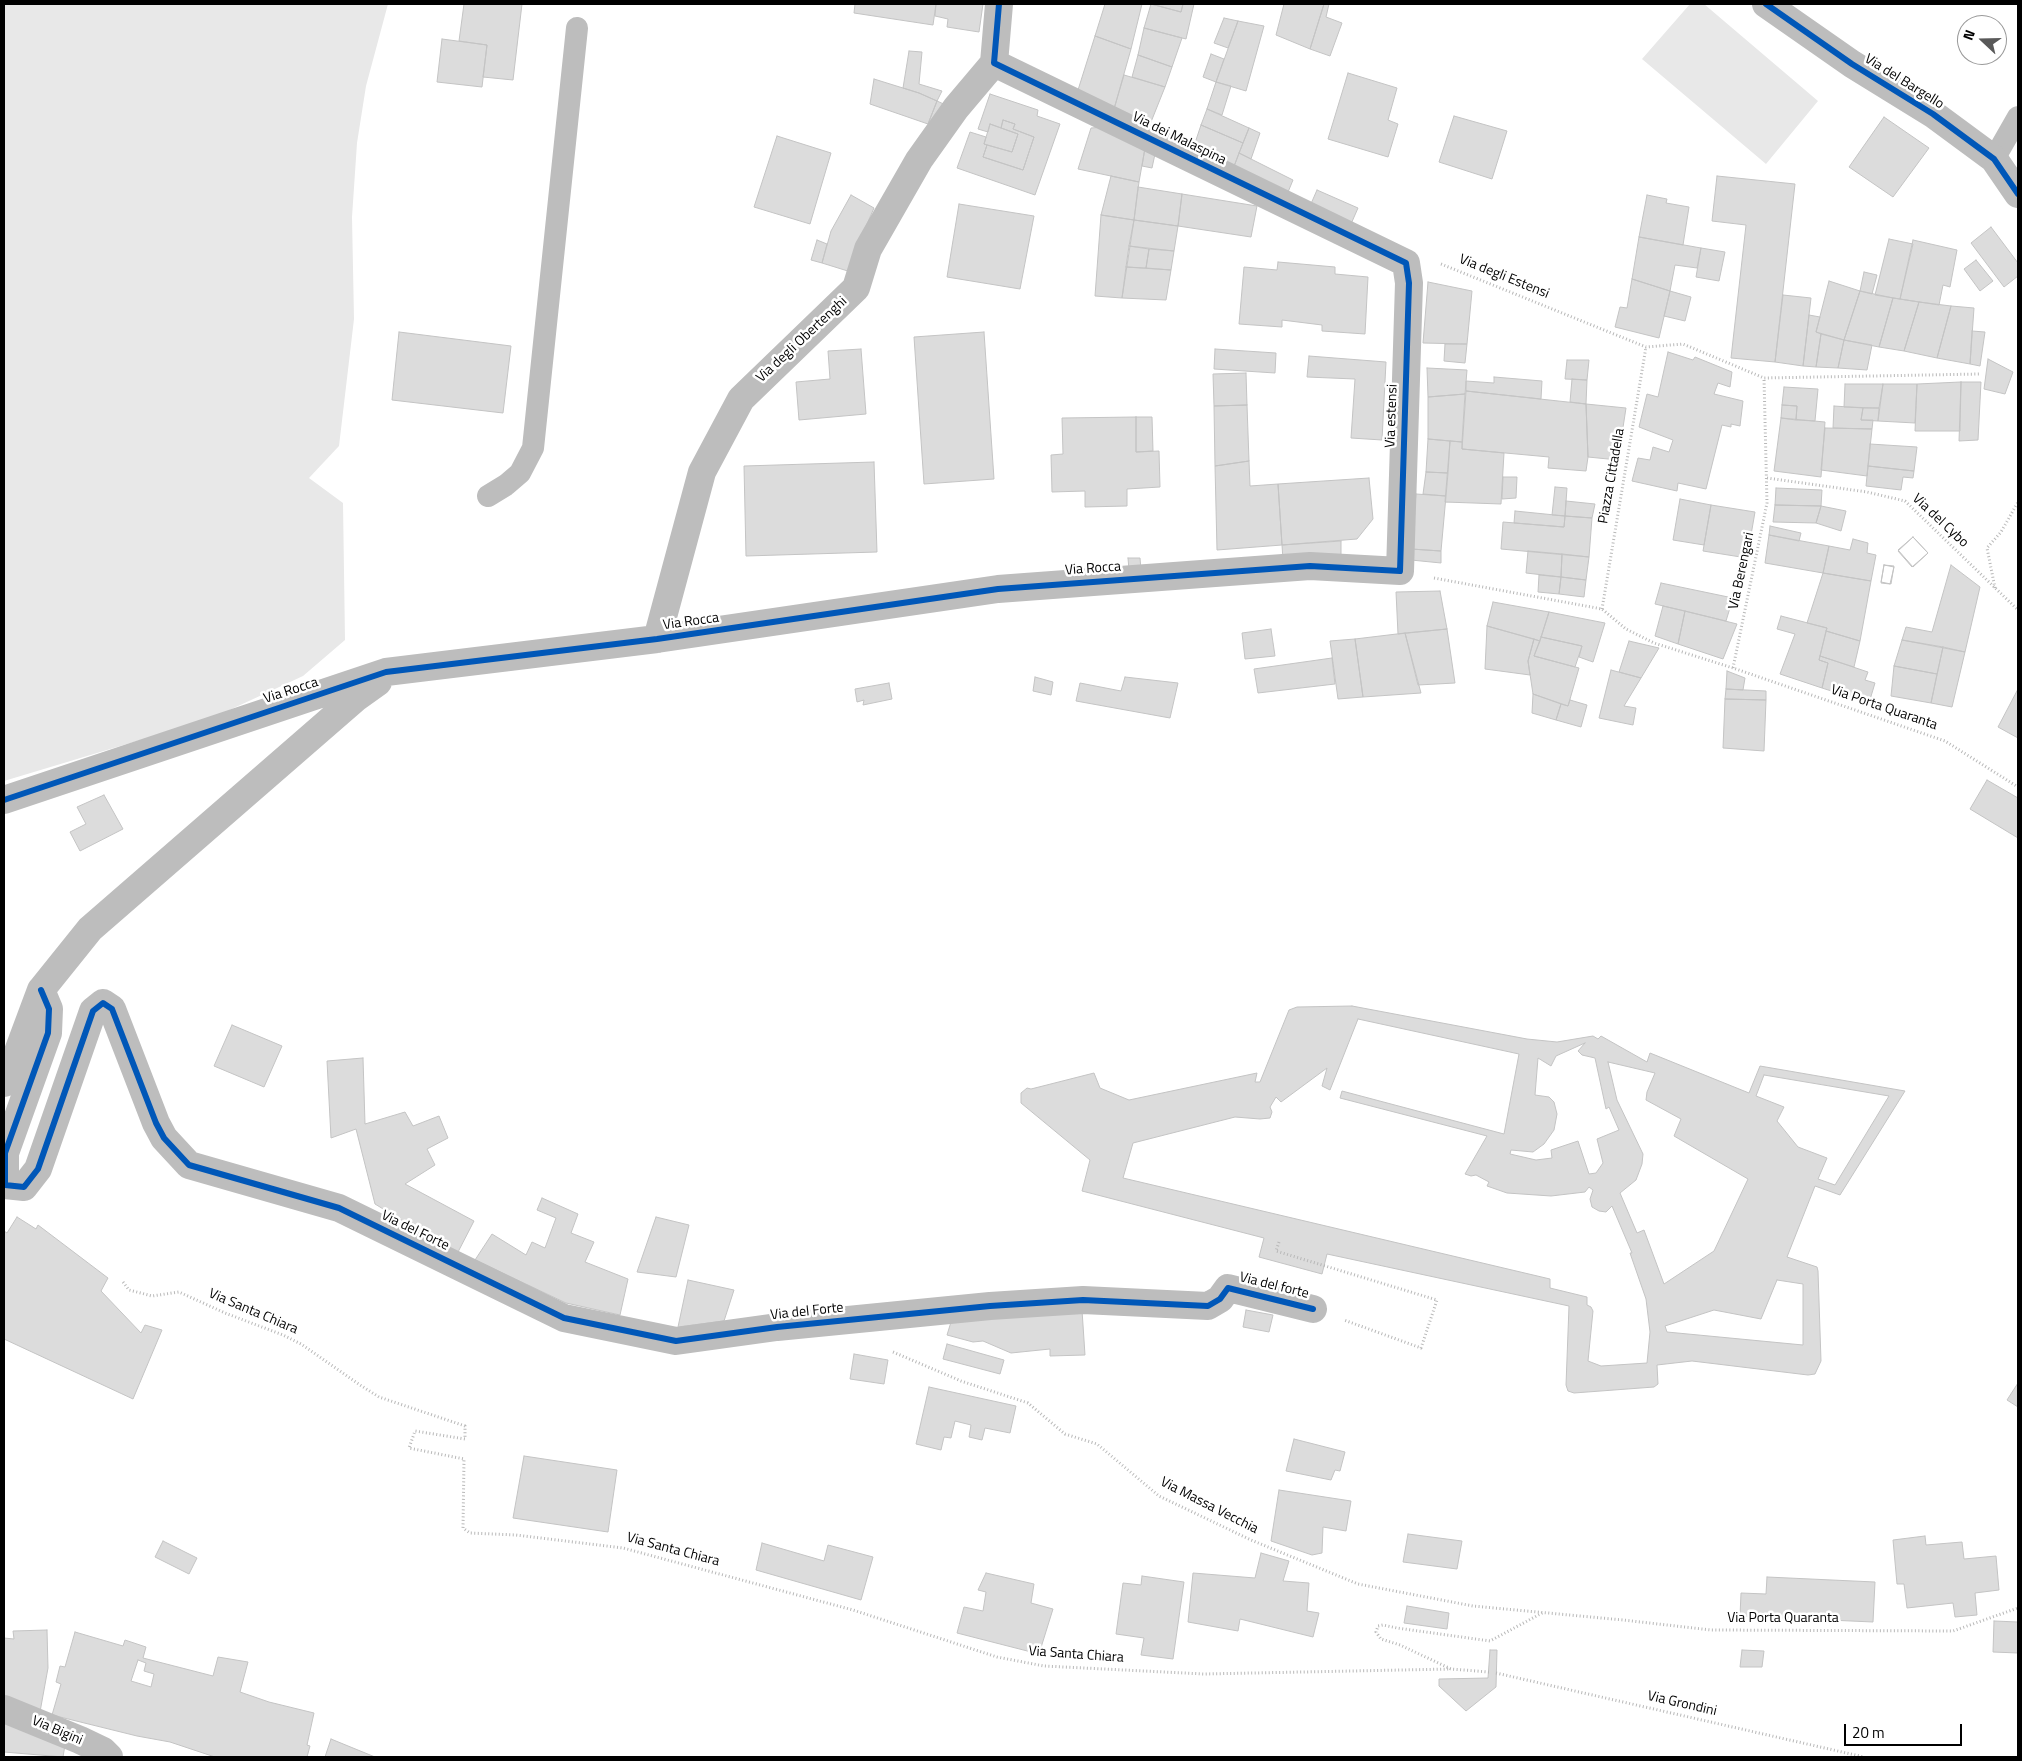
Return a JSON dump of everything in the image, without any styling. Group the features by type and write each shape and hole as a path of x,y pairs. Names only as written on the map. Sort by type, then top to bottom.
{"street":[{"path":"994,63 999,4"},
{"name":"Via del Bargello","path":"1766,4 1852,64 1933,114 1994,159 2018,194"},
{"name":"Via dei Malaspina","path":"994,63 1406,263"},
{"name":"Via degli Obertenghi","path":"658,639 702,472 741,399 856,288 868,249 919,160 956,108 994,63"},
{"name":"Via estensi","path":"1400,571 1409,283 1406,263"},
{"name":"Via Rocca","path":"4,800 386,672 658,639 998,588 1310,566 1400,571"},
{"path":"4,1083 13,1065 41,990 90,929 357,697 379,681 386,672"},
{"name":"Via del Forte","path":"41,990 49,1009 48,1033 5,1154 5,1185 24,1187 38,1169 93,1011 103,1003 112,1009 156,1123 164,1138 189,1165 340,1208 564,1318 676,1341 777,1327 1018,1304 1083,1300 1208,1306 1220,1299 1228,1288"},
{"name":"Via del forte","path":"1228,1288 1314,1309"},
{"name":"Via Bigini","path":"4,1709 88,1744 103,1751 109,1757"}],"lane":[{"path":"488,496 506,485 520,473 533,448 577,28"},
{"path":"1994,159 2018,117"}],"path":[{"path":"1646,347 1683,344 1764,378 1980,374"},
{"path":"1995,589 1987,548 2001,532 2018,502"},
{"path":"1400,571 1602,610"},
{"path":"1279,1242 1276,1251 1436,1300 1421,1348 1314,1309"},
{"path":"1489,1672 1451,1669 1400,1644 1381,1639 1376,1632 1378,1626 1383,1625 1490,1642 1544,1612"}],"shaded area":[{"path":"4,4 388,4 366,86 357,143 352,217 354,319 339,446 309,478 343,503 345,640 303,676 210,719 4,781"},
{"path":"1690,4 1704,4 1818,101 1766,164 1642,59"}],"building":[{"path":"464,4 522,4 513,80 483,77 487,45 459,41"},
{"path":"855,4 936,4 933,25 854,13"},
{"path":"936,4 983,4 979,32 947,27 948,19 935,16"},
{"path":"1105,4 1142,4 1131,49 1095,36"},
{"path":"1151,4 1181,12 1183,4 1194,4 1186,39 1144,28"},
{"path":"1151,4 1183,4 1181,12"},
{"path":"1284,4 1324,4 1310,49 1276,35"},
{"path":"1324,4 1329,4 1326,17 1342,23 1330,56 1310,49"},
{"path":"1224,18 1238,21 1228,48 1214,43"},
{"path":"1238,21 1264,26 1246,91 1216,82"},
{"path":"1144,28 1182,38 1172,67 1138,55"},
{"path":"1095,36 1131,49 1114,109 1078,90"},
{"path":"442,39 487,45 482,87 437,82"},
{"path":"909,51 922,52 919,84 942,91 937,101 903,88"},
{"path":"1211,54 1224,59 1216,82 1203,77"},
{"path":"1138,55 1172,67 1165,87 1132,77"},
{"path":"1348,73 1397,88 1388,120 1398,124 1388,157 1328,139"},
{"path":"1124,75 1165,87 1149,127 1114,109"},
{"path":"874,79 919,93 937,101 928,124 870,104"},
{"path":"1216,82 1231,86 1222,115 1207,109"},
{"path":"990,94 1038,110 1037,116 1060,124 1035,195 957,168 970,132 986,137 984,144 987,145 983,157 1023,170 1034,137 1013,129 1015,124 1003,120 1001,128 990,124 988,132 978,129"},
{"path":"937,101 948,106 933,126 928,124"},
{"path":"1207,109 1249,128 1243,143 1201,125"},
{"path":"1454,116 1507,131 1492,179 1439,162"},
{"path":"1884,117 1929,148 1893,197 1849,167"},
{"path":"1003,120 1015,124 1013,129 1034,137 1023,170 983,157 987,145 1012,152 1018,134 1001,128"},
{"path":"990,124 1018,134 1012,152 984,144"},
{"path":"1201,125 1243,143 1233,169 1193,149"},
{"path":"1105,127 1145,148 1139,182 1078,169 1091,128"},
{"path":"1249,128 1260,133 1251,159 1239,153"},
{"path":"777,136 831,153 810,224 754,207"},
{"path":"1145,148 1155,154 1152,168 1142,166"},
{"path":"1239,153 1293,180 1286,197 1233,169"},
{"path":"1111,176 1139,182 1134,220 1101,215"},
{"path":"1717,176 1795,184 1775,362 1731,358 1746,225 1712,221"},
{"path":"1138,187 1182,194 1178,226 1134,220"},
{"path":"1317,190 1358,208 1351,224 1310,206"},
{"path":"1182,194 1257,206 1251,237 1178,226"},
{"path":"851,195 874,208 860,240 851,272 822,263 831,231"},
{"path":"1647,195 1667,199 1666,203 1689,207 1683,245 1639,237"},
{"path":"959,204 1034,216 1020,289 947,277"},
{"path":"1101,215 1134,220 1122,298 1095,296"},
{"path":"1134,220 1178,226 1174,251 1129,246"},
{"path":"1991,227 2018,263 2018,276 2004,287 1971,243"},
{"path":"1639,237 1701,248 1697,268 1675,265 1670,291 1632,279"},
{"path":"1889,239 1913,244 1900,299 1875,295"},
{"path":"817,240 827,244 822,263 811,260"},
{"path":"1913,240 1957,250 1950,287 1943,285 1939,305 1900,299"},
{"path":"1129,246 1149,249 1146,268 1126,267"},
{"path":"1701,248 1725,252 1719,281 1696,277"},
{"path":"1149,249 1174,251 1171,270 1146,268"},
{"path":"1976,260 1993,281 1980,291 1964,269"},
{"path":"1278,262 1335,267 1335,274 1368,277 1365,334 1322,331 1322,325 1282,320 1282,327 1239,324 1244,267 1277,270"},
{"path":"1126,267 1171,270 1166,300 1122,298"},
{"path":"1864,272 1877,275 1872,294 1860,291"},
{"path":"1632,279 1670,291 1659,338 1615,327 1620,307 1627,308"},
{"path":"1829,281 1860,291 1844,340 1816,332"},
{"path":"1428,282 1472,291 1467,344 1423,343"},
{"path":"1670,291 1691,297 1685,321 1664,316"},
{"path":"1860,291 1893,298 1879,347 1844,340"},
{"path":"1783,295 1811,298 1803,366 1775,362"},
{"path":"1893,298 1919,302 1904,351 1879,347"},
{"path":"1919,302 1951,306 1937,358 1904,351"},
{"path":"1951,306 1974,308 1970,364 1937,358"},
{"path":"1809,315 1820,317 1816,332 1821,334 1816,367 1803,366"},
{"path":"1972,331 1985,332 1980,366 1970,364"},
{"path":"399,332 511,346 503,413 392,400"},
{"path":"984,332 994,479 924,484 914,337"},
{"path":"1821,334 1844,340 1838,368 1816,367"},
{"path":"1844,340 1872,345 1867,370 1838,368"},
{"path":"1445,344 1467,344 1465,363 1444,361"},
{"path":"861,349 866,414 799,420 796,382 830,379 828,351"},
{"path":"1215,349 1276,353 1275,373 1214,369"},
{"path":"1668,352 1693,360 1695,357 1732,372 1730,387 1718,383 1714,394 1743,401 1740,426 1722,425 1706,489 1678,483 1677,491 1632,481 1638,458 1650,460 1653,447 1669,452 1673,440 1639,427 1647,394 1658,397"},
{"path":"1309,356 1386,362 1382,440 1351,438 1355,379 1307,377"},
{"path":"1988,359 2013,372 2005,394 1984,389"},
{"path":"1567,360 1589,360 1587,380 1565,379"},
{"path":"1427,368 1467,370 1465,394 1428,397"},
{"path":"1246,373 1247,405 1214,406 1213,374"},
{"path":"1494,377 1542,381 1541,399 1466,391 1466,381 1494,383"},
{"path":"1572,379 1587,380 1586,404 1570,402"},
{"path":"1961,382 1960,431 1915,431 1917,384"},
{"path":"1961,382 1981,382 1978,440 1959,441"},
{"path":"1845,384 1883,384 1879,408 1844,407"},
{"path":"1883,384 1917,384 1915,423 1878,421"},
{"path":"1784,387 1818,389 1815,421 1796,420 1797,406 1782,405"},
{"path":"1466,391 1586,404 1588,457 1586,471 1548,468 1549,457 1462,449"},
{"path":"1465,394 1462,442 1428,439 1428,397"},
{"path":"1586,404 1626,408 1618,460 1588,457"},
{"path":"1247,405 1249,461 1215,466 1214,406"},
{"path":"1782,405 1797,406 1796,420 1781,418"},
{"path":"1834,406 1863,408 1861,420 1873,420 1872,429 1833,428"},
{"path":"1863,408 1879,408 1878,421 1861,420"},
{"path":"1136,417 1136,452 1159,451 1160,487 1127,489 1127,506 1085,507 1085,491 1052,492 1051,455 1063,454 1062,418"},
{"path":"1136,417 1152,417 1153,451 1136,452"},
{"path":"1781,418 1825,422 1821,477 1774,471"},
{"path":"1825,428 1872,429 1867,476 1821,470"},
{"path":"1428,439 1450,441 1448,473 1426,472"},
{"path":"1450,441 1462,442 1462,449 1504,453 1501,504 1445,502"},
{"path":"1870,444 1917,447 1914,471 1868,466"},
{"path":"1249,461 1250,486 1278,484 1282,545 1217,550 1215,466"},
{"path":"874,462 877,552 746,556 744,466"},
{"path":"1868,466 1914,471 1913,478 1903,477 1901,490 1866,486"},
{"path":"1426,472 1448,473 1446,496 1423,494"},
{"path":"1503,477 1517,477 1516,498 1502,499"},
{"path":"1369,478 1373,519 1357,539 1282,545 1278,484"},
{"path":"1555,487 1567,488 1565,516 1552,515"},
{"path":"1776,488 1822,490 1821,506 1775,505"},
{"path":"1416,494 1446,496 1441,551 1411,549"},
{"path":"1680,499 1711,505 1704,545 1673,540"},
{"path":"1566,501 1595,504 1592,518 1565,516"},
{"path":"1711,505 1755,512 1747,558 1703,551"},
{"path":"1775,505 1821,506 1816,523 1773,522"},
{"path":"1821,506 1846,511 1841,531 1816,523"},
{"path":"1515,511 1565,516 1564,527 1514,523"},
{"path":"1565,516 1592,518 1589,557 1501,549 1503,522 1564,527"},
{"path":"1770,526 1801,533 1799,541 1769,535"},
{"path":"1769,535 1829,546 1823,573 1765,563"},
{"path":"1913,537 1928,553 1913,567 1898,550"},
{"path":"1913,537 1928,553 1912,567 1898,551"},
{"path":"1853,539 1868,543 1867,553 1876,555 1871,581 1823,573 1829,546 1850,550"},
{"path":"1341,541 1341,555 1283,560 1282,545"},
{"path":"1411,549 1441,551 1441,563 1411,560"},
{"path":"1528,551 1562,554 1561,577 1526,573"},
{"path":"1562,554 1589,557 1586,580 1561,577"},
{"path":"1128,558 1140,558 1141,570 1129,570"},
{"path":"1884,565 1894,567 1890,584 1881,583"},
{"path":"1884,565 1894,566 1891,584 1881,582"},
{"path":"1951,565 1980,587 1965,652 1902,640 1906,627 1932,632"},
{"path":"1823,573 1871,581 1860,641 1826,631 1827,628 1807,623"},
{"path":"1539,575 1561,577 1559,594 1538,592"},
{"path":"1561,577 1586,580 1584,597 1559,594"},
{"path":"1661,583 1733,598 1726,621 1655,604"},
{"path":"1440,591 1447,629 1398,634 1396,592"},
{"path":"1493,602 1549,612 1540,641 1487,626"},
{"path":"1663,606 1685,611 1678,644 1655,636"},
{"path":"1685,611 1737,624 1723,659 1678,644"},
{"path":"1549,612 1605,623 1593,662 1579,657 1582,646 1541,637"},
{"path":"1781,616 1827,628 1819,660 1828,663 1822,688 1780,674 1795,634 1777,629"},
{"path":"1487,626 1534,639 1528,661 1530,675 1485,669"},
{"path":"1271,629 1275,656 1245,659 1242,633"},
{"path":"1447,629 1455,683 1418,685 1405,633"},
{"path":"1826,631 1860,641 1854,667 1820,656"},
{"path":"1405,633 1421,693 1363,697 1355,639"},
{"path":"1541,637 1582,646 1575,667 1534,656"},
{"path":"1355,639 1363,697 1338,699 1330,641"},
{"path":"1534,639 1540,641 1534,656 1579,668 1568,706 1533,694 1528,661"},
{"path":"1902,640 1943,647 1937,674 1894,666"},
{"path":"1629,641 1659,648 1641,678 1619,672"},
{"path":"1943,647 1965,652 1952,707 1931,703"},
{"path":"1820,656 1868,672 1865,680 1875,683 1869,703 1822,688 1828,663 1819,660"},
{"path":"1332,658 1335,684 1258,693 1254,669"},
{"path":"1894,666 1937,674 1931,703 1891,696"},
{"path":"1611,670 1641,678 1624,706 1636,708 1633,725 1599,718"},
{"path":"1727,671 1745,678 1743,690 1726,689"},
{"path":"1035,677 1053,682 1051,695 1033,691"},
{"path":"1125,677 1178,683 1170,718 1076,701 1080,683 1121,691"},
{"path":"889,683 892,699 863,705 864,700 857,702 855,689"},
{"path":"1726,689 1766,691 1766,700 1725,699"},
{"path":"2018,689 2018,738 1998,727"},
{"path":"1533,694 1561,704 1556,720 1532,713"},
{"path":"1725,699 1766,700 1764,751 1723,748"},
{"path":"1570,700 1587,705 1581,727 1556,720 1561,704 1568,706"},
{"path":"1987,780 2018,798 2018,838 1970,809"},
{"path":"104,795 123,829 80,851 70,832 86,824 77,807"},
{"path":"1352,1006 1527,1039 1557,1042 1593,1036 1598,1039 1601,1036 1647,1062 1650,1053 1749,1093 1760,1066 1905,1091 1840,1195 1815,1186 1787,1257 1817,1267 1818,1271 1821,1361 1815,1374 1808,1375 1692,1361 1657,1365 1658,1384 1654,1387 1574,1393 1568,1391 1566,1385 1569,1306 1327,1254 1322,1274 1259,1257 1264,1238 1082,1191 1090,1160 1021,1103 1021,1093 1027,1088 1031,1089 1094,1073 1100,1088 1129,1100 1257,1073 1255,1082 1260,1082 1289,1010 1297,1007","holes":["1358,1019 1519,1054 1504,1134 1342,1091 1340,1098 1487,1136 1465,1174 1476,1175 1489,1182 1487,1186 1507,1193 1551,1196 1585,1192 1589,1187 1593,1190 1590,1199 1592,1207 1606,1212 1612,1206 1632,1253 1630,1253 1646,1299 1650,1332 1647,1363 1601,1366 1588,1361 1593,1311 1587,1305 1587,1297 1550,1288 1550,1279 1123,1178 1133,1143 1235,1117 1270,1118 1272,1112 1270,1107 1276,1097 1281,1102 1327,1068 1322,1086 1330,1090","1585,1043 1578,1051 1582,1055 1595,1058 1606,1109 1609,1107 1619,1130 1597,1139 1603,1163 1596,1173 1589,1174 1578,1141 1551,1150 1552,1158 1536,1160 1510,1154 1511,1150 1533,1152 1544,1144 1554,1130 1557,1114 1554,1102 1549,1097 1535,1095 1538,1058 1551,1066 1556,1056","1608,1062 1655,1073 1647,1092 1646,1100 1681,1119 1674,1136 1748,1179 1714,1251 1664,1284 1644,1230 1637,1233 1620,1193 1636,1180 1642,1164 1643,1154 1617,1100","1764,1075 1889,1096 1835,1185 1818,1179 1827,1158 1798,1147 1777,1121 1784,1107 1756,1096","1777,1280 1803,1284 1803,1345 1667,1332 1665,1326 1714,1310 1761,1319"]},
{"path":"232,1025 282,1046 264,1087 214,1066"},
{"path":"363,1058 365,1124 405,1112 413,1126 439,1116 448,1138 427,1149 435,1165 405,1184 474,1221 457,1254 375,1204 356,1129 331,1138 327,1061"},
{"path":"542,1198 578,1214 571,1233 594,1242 585,1262 628,1279 620,1315 566,1303 475,1260 492,1234 526,1255 532,1242 545,1248 556,1218 537,1210"},
{"path":"17,1217 36,1229 38,1225 108,1278 101,1291 141,1333 145,1325 162,1330 133,1399 4,1339 4,1231 7,1233"},
{"path":"656,1217 689,1225 676,1277 637,1272"},
{"path":"688,1280 734,1290 724,1321 678,1327"},
{"path":"1082,1310 1085,1355 1050,1356 1050,1349 1011,1353 983,1341 973,1342 947,1335 951,1322"},
{"path":"1246,1310 1273,1315 1269,1332 1243,1327"},
{"path":"947,1344 1004,1360 1000,1374 943,1359"},
{"path":"854,1354 888,1360 884,1384 850,1379"},
{"path":"2018,1383 2018,1407 2007,1400"},
{"path":"929,1387 1016,1406 1010,1433 985,1428 982,1440 969,1437 971,1425 955,1421 951,1438 944,1437 941,1450 916,1444"},
{"path":"1294,1439 1345,1452 1340,1471 1335,1470 1331,1480 1286,1471"},
{"path":"524,1456 617,1470 608,1532 513,1518"},
{"path":"1279,1490 1351,1501 1346,1531 1323,1527 1322,1553 1312,1555 1271,1541"},
{"path":"1408,1534 1462,1541 1457,1569 1403,1562"},
{"path":"1925,1536 1926,1545 1962,1542 1964,1559 1996,1556 1999,1590 1975,1593 1977,1615 1955,1617 1953,1603 1907,1608 1904,1584 1897,1584 1893,1540"},
{"path":"163,1541 197,1558 189,1574 155,1557"},
{"path":"762,1543 824,1561 828,1545 873,1557 861,1600 756,1570"},
{"path":"1261,1553 1289,1561 1283,1581 1309,1583 1307,1611 1319,1613 1313,1637 1240,1619 1238,1631 1188,1622 1193,1573 1255,1578"},
{"path":"986,1573 1034,1584 1031,1603 1053,1609 1039,1654 957,1633 964,1607 983,1611 986,1592 978,1590"},
{"path":"1142,1576 1184,1582 1173,1659 1141,1655 1144,1638 1116,1634 1123,1583 1141,1585"},
{"path":"1767,1577 1875,1582 1873,1622 1740,1616 1741,1593 1766,1594"},
{"path":"1407,1606 1449,1613 1447,1629 1404,1623"},
{"path":"1994,1621 2018,1622 2018,1653 1993,1652"},
{"path":"47,1630 48,1668 40,1712 4,1698 4,1638 14,1639 13,1631"},
{"path":"75,1632 123,1646 125,1640 146,1647 143,1658 213,1676 218,1657 248,1662 240,1692 269,1702 314,1713 307,1745 310,1746 307,1757 215,1757 170,1742 137,1736 52,1715 61,1684 56,1682 60,1666 65,1667","holes":["138,1660 146,1663 144,1671 154,1674 151,1687 131,1681"]},
{"path":"1490,1650 1497,1650 1496,1687 1466,1711 1439,1686 1439,1679 1488,1678"},
{"path":"1742,1650 1764,1651 1762,1667 1740,1667"},
{"path":"4,1721 66,1739 63,1757 4,1752"},
{"path":"331,1739 375,1757 325,1757"}],"cycle path":[{"path":"4,800 386,672 657,639 998,589 1310,566 1400,571 1409,283 1406,263 994,63 999,4"},
{"path":"1766,4 1852,64 1933,114 1994,159 2018,194"},
{"path":"41,990 49,1009 48,1033 5,1153 5,1185 24,1187 38,1169 93,1011 103,1003 112,1009 156,1123 164,1138 189,1165 339,1208 564,1318 676,1341 777,1327 990,1306 1083,1300 1208,1306 1220,1299 1228,1288 1313,1309"}]}
